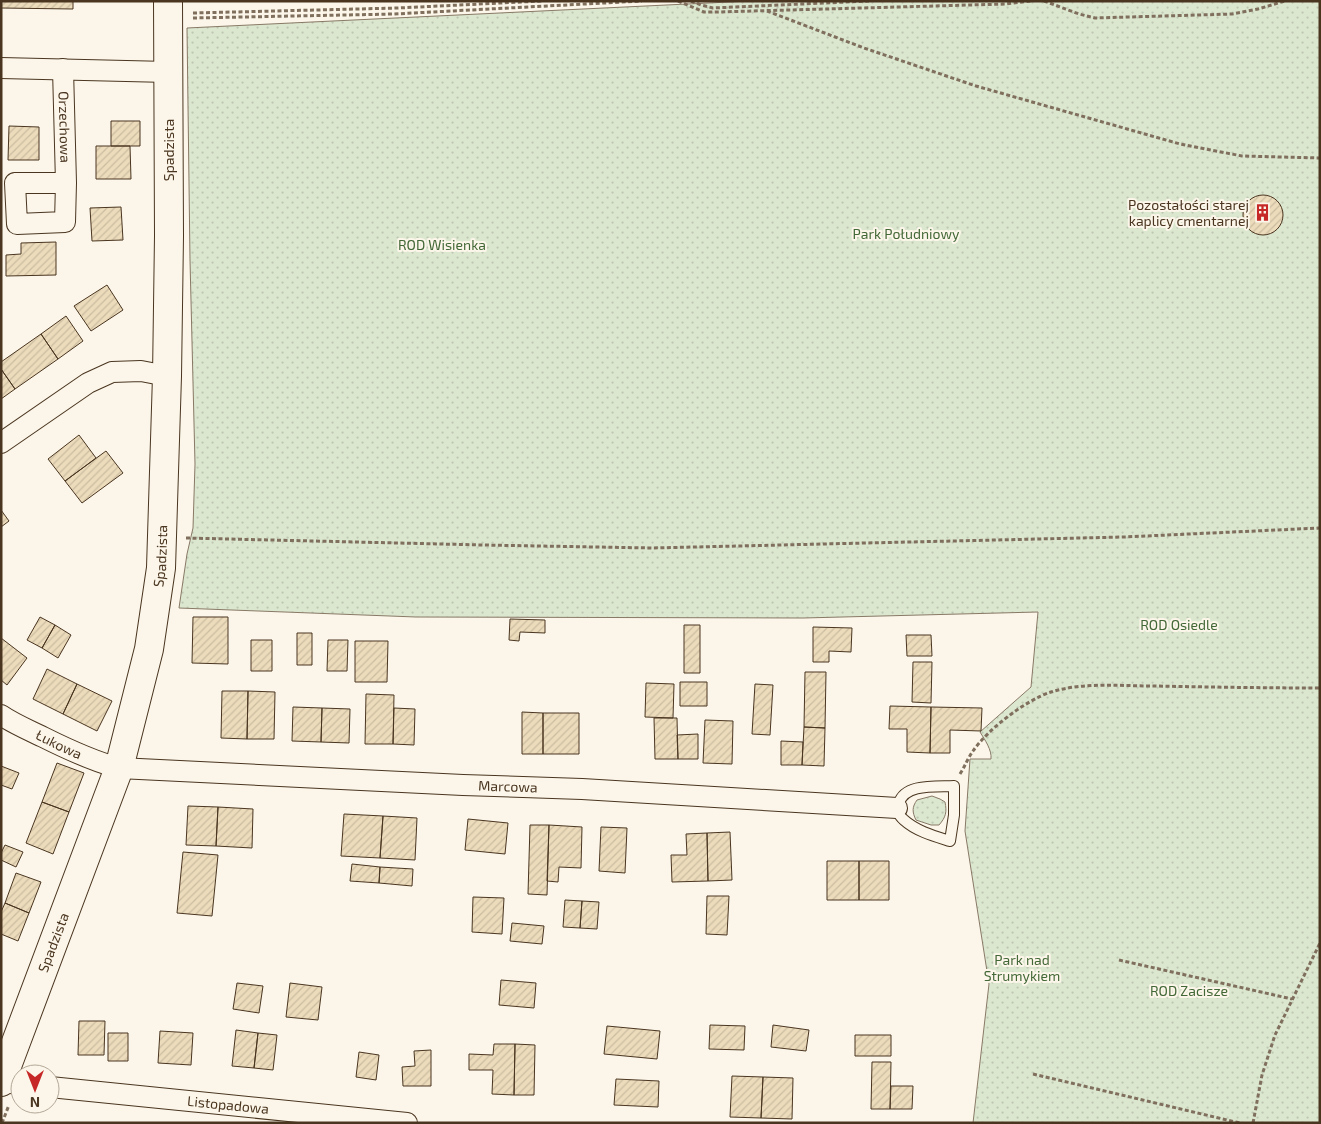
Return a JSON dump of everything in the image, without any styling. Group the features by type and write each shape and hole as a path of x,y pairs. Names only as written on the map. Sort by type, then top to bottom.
{"street":[{"name":"Spadzista","path":"1,1082 119,768 149,649 161,568 169,236 168,72 173,9"},
{"name":"Orzechowa","path":"1,68 168,72"},
{"name":"Orzechowa","path":"63,70 66,184"},
{"path":"1,443 88,383 112,372 141,371 167,376"},
{"name":"Łukowa","path":"1,715 63,747 103,764 119,768"},
{"name":"Marcowa","path":"119,768 582,789 897,808"},
{"name":"Listopadowa","path":"60,1088 407,1123"}],"lane":[{"path":"954,786 954,815 950,841 910,825 900,816 897,808 904,794 916,789 954,786"}],"path":[{"path":"173,9 398,8 542,1"},
{"path":"173,9 394,14 642,1"},
{"path":"678,1 704,12 1006,4 1031,1"},
{"path":"691,1 701,6 713,8 869,1"},
{"path":"1044,1 1095,18 1232,14 1284,1"},
{"path":"766,11 864,48 976,86 1180,144 1242,156 1320,158"},
{"path":"162,537 484,546 652,548 1124,537 1320,528"},
{"path":"954,786 973,751 984,738 1017,710 1050,693 1072,688 1095,686 1320,688"},
{"path":"1253,1123 1262,1075 1275,1035 1320,943"},
{"path":"1119,960 1292,999"},
{"path":"1033,1074 1240,1123"}],"green space":[{"path":"750,1 1320,1 1320,1123 973,1123 989,984 965,831 970,759 991,759 989,749 980,732 1031,687 1038,612 803,618 416,617 179,608 193,528 195,464 187,28"},
{"path":"932,796 945,802 945,814 939,825 931,825 916,820 913,810 917,800"}],"building":[{"path":"1,1 73,1 73,9 1,8"},
{"path":"111,121 140,121 140,146 111,146"},
{"path":"9,126 39,127 39,160 8,160"},
{"path":"96,146 130,146 131,179 96,179"},
{"name":"Pozostałości starej kaplicy cmentarnej","path":"1263,195 1277,201 1283,215 1277,229 1263,235 1249,229 1243,215 1249,201"},
{"path":"121,207 123,240 92,241 90,208"},
{"path":"56,242 56,275 6,276 6,255 21,254 21,243"},
{"path":"107,285 123,310 91,331 74,306"},
{"path":"66,316 83,341 58,359 41,334"},
{"path":"41,334 58,359 15,389 1,369 1,362"},
{"path":"1,369 15,389 1,399"},
{"path":"79,435 96,458 65,481 48,459"},
{"path":"106,451 123,473 82,503 65,481"},
{"path":"1,510 9,521 1,527"},
{"path":"40,617 55,625 42,648 27,640"},
{"path":"193,617 228,617 228,664 192,663"},
{"path":"510,619 545,620 545,633 520,632 519,641 509,640"},
{"path":"55,625 71,635 58,658 42,648"},
{"path":"684,625 700,625 700,673 684,673"},
{"path":"813,627 852,628 851,652 829,651 829,662 813,662"},
{"path":"297,633 312,633 312,665 297,665"},
{"path":"906,635 931,635 932,656 907,656"},
{"path":"1,638 27,658 7,685 1,680"},
{"path":"251,640 272,640 272,671 251,671"},
{"path":"328,640 348,640 347,671 327,671"},
{"path":"355,641 388,641 387,682 355,682"},
{"path":"913,662 932,662 931,703 912,702"},
{"path":"47,669 77,684 63,714 33,699"},
{"path":"805,672 826,672 825,728 804,727"},
{"path":"680,682 707,682 707,706 680,706"},
{"path":"646,683 674,684 673,718 645,717"},
{"path":"77,684 112,701 97,731 63,714"},
{"path":"755,684 773,685 770,735 752,734"},
{"path":"222,691 248,691 247,739 221,738"},
{"path":"248,691 275,692 274,739 247,739"},
{"path":"366,694 394,695 393,744 365,744"},
{"path":"890,706 931,707 930,753 907,752 907,729 889,729"},
{"path":"293,707 322,708 321,742 292,741"},
{"path":"931,707 982,708 981,731 950,730 950,753 930,753"},
{"path":"322,708 350,709 349,743 321,742"},
{"path":"394,708 415,709 414,745 393,744"},
{"path":"522,712 543,713 543,754 522,754"},
{"path":"543,713 579,713 579,754 543,754"},
{"path":"654,718 677,718 678,759 655,759"},
{"path":"705,720 733,721 732,764 703,763"},
{"path":"804,727 825,728 824,766 802,765"},
{"path":"698,734 698,759 678,759 677,735"},
{"path":"781,741 803,742 802,765 781,765"},
{"path":"57,763 84,773 69,812 42,802"},
{"path":"1,766 19,773 12,789 1,785"},
{"path":"42,802 69,812 53,854 26,843"},
{"path":"188,806 218,807 216,846 186,845"},
{"path":"218,807 253,809 252,848 216,846"},
{"path":"344,814 383,816 380,858 341,856"},
{"path":"383,816 417,818 415,860 380,858"},
{"path":"468,819 508,823 505,854 465,850"},
{"path":"530,825 549,825 547,895 528,894"},
{"path":"549,825 582,827 581,868 559,867 558,882 547,881"},
{"path":"601,827 627,828 625,873 599,871"},
{"path":"730,832 732,880 708,881 707,833"},
{"path":"707,833 708,881 672,882 671,855 687,855 686,834"},
{"path":"5,845 23,852 16,867 1,860 1,853"},
{"path":"183,852 218,855 212,916 177,913"},
{"path":"827,861 859,861 859,900 827,900"},
{"path":"859,861 889,861 889,900 859,900"},
{"path":"352,864 380,867 379,883 350,881"},
{"path":"380,867 413,869 412,886 379,883"},
{"path":"16,873 41,882 29,913 5,903"},
{"path":"707,896 729,896 727,935 706,934"},
{"path":"473,897 504,898 502,934 472,932"},
{"path":"565,900 582,901 580,928 563,927"},
{"path":"582,901 599,902 597,929 580,928"},
{"path":"5,903 29,913 18,941 1,934 1,912"},
{"path":"512,923 544,926 542,944 510,941"},
{"path":"501,980 536,983 534,1008 499,1005"},
{"path":"237,983 263,986 259,1013 233,1009"},
{"path":"290,983 322,987 318,1020 286,1017"},
{"path":"79,1021 105,1021 104,1055 78,1055"},
{"path":"710,1025 745,1026 744,1050 709,1049"},
{"path":"773,1025 809,1030 806,1051 771,1047"},
{"path":"607,1026 660,1031 657,1059 604,1054"},
{"path":"236,1030 258,1033 254,1068 232,1066"},
{"path":"160,1031 193,1033 191,1065 158,1063"},
{"path":"108,1033 128,1033 128,1061 108,1061"},
{"path":"258,1033 277,1035 273,1070 254,1068"},
{"path":"855,1035 891,1035 891,1056 855,1056"},
{"path":"494,1044 515,1044 514,1095 492,1094 493,1070 469,1070 469,1054 493,1055"},
{"path":"515,1044 535,1045 534,1095 514,1095"},
{"path":"431,1050 431,1086 403,1086 402,1067 415,1066 414,1051"},
{"path":"359,1052 379,1055 376,1080 356,1077"},
{"path":"872,1062 891,1062 890,1109 871,1109"},
{"path":"732,1076 763,1077 761,1118 730,1117"},
{"path":"763,1077 793,1078 792,1119 761,1118"},
{"path":"616,1079 659,1081 658,1107 614,1105"},
{"path":"891,1086 913,1086 912,1109 890,1109"}],"place":[{"name":"Pozostałości starej kaplicy cmentarnej","path":"1263,213"}],"park label":[{"name":"Park Południowy","path":"906,234"},
{"name":"ROD Wisienka","path":"442,245"},
{"name":"ROD Osiedle","path":"1179,625"},
{"name":"Park nad Strumykiem","path":"1022,968"},
{"name":"ROD Zacisze","path":"1189,991"}]}
